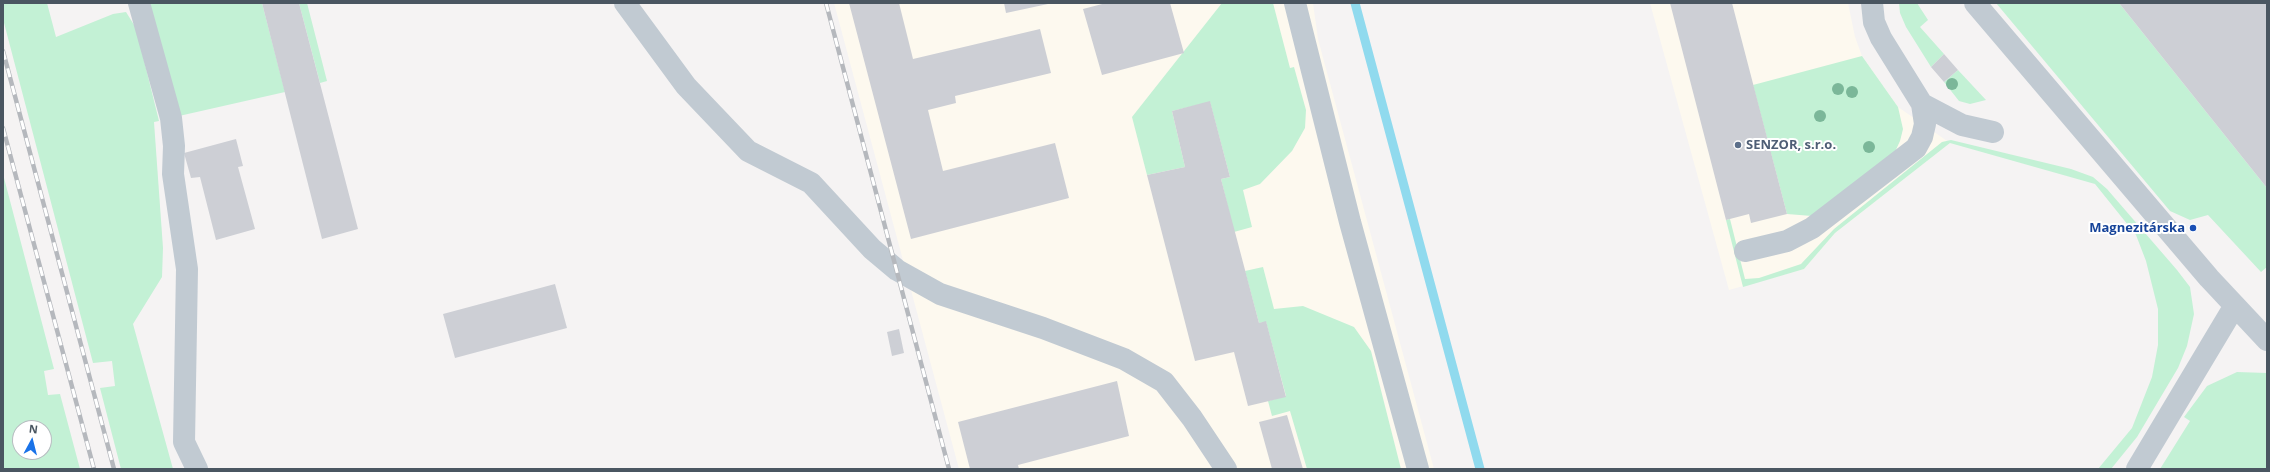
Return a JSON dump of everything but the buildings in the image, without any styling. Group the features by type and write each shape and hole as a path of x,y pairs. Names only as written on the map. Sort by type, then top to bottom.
{"street":[{"path":"139,3 171,118 174,146 173,174 187,269 184,442 197,469"},
{"path":"625,3 686,86 748,151 811,183 872,249 897,270 940,294 1043,328 1124,359 1164,382 1192,418 1226,469"},
{"path":"1294,3 1350,222 1418,469"},
{"path":"1745,251 1786,241 1812,228 1916,148 1922,137 1925,124 1922,104 1881,38 1874,22 1872,3"},
{"path":"1975,3 2234,307 2267,340"},
{"path":"1922,104 1962,125 1993,132"},
{"path":"2136,469 2234,307"}],"shaded area":[{"path":"834,3 1313,3 1318,39 1434,469 959,469"},
{"path":"1650,3 1848,3 1855,37 1862,56 1898,107 1950,143 1835,233 1804,269 1729,290"}],"green space":[{"path":"3,3 47,3 56,37 113,14 126,12 136,28 159,121 154,122 163,248 162,277 133,324 173,469 121,469 100,388 115,386 112,361 93,363 3,19"},
{"path":"147,3 262,3 285,92 179,116"},
{"path":"299,3 307,3 327,81 320,83"},
{"path":"1222,3 1273,3 1290,68 1294,67 1306,110 1305,128 1292,151 1260,184 1243,190 1252,227 1234,232 1221,179 1230,177 1210,102 1172,111 1185,167 1147,175 1132,117"},
{"path":"1899,3 1917,3 1928,20 1920,27 1944,54 1931,67 1906,27 1900,13"},
{"path":"1996,3 2119,3 2267,188 2267,267 2261,272 2208,215 2190,220 2170,211"},
{"path":"1862,56 1898,107 1903,129 1900,141 1894,154 1812,216 1787,214 1753,85"},
{"path":"1958,70 1986,100 1970,104 1959,101 1944,82"},
{"path":"1951,140 2071,169 2093,177 2107,189 2190,287 2194,314 2187,346 2178,368 2137,437 2111,469 2098,469 2132,428 2152,377 2158,345 2158,309 2146,261 2136,235 2095,184 1950,143 1835,233 1804,269 1743,287 1726,220 1730,219 1745,279 1759,278 1801,264 1834,229 1942,142"},
{"path":"3,174 54,369 44,371 48,395 60,394 80,469 3,469"},
{"path":"1263,267 1274,309 1303,306 1354,327 1371,351 1401,469 1307,469 1290,411 1272,416 1268,401 1286,396 1266,322 1259,323 1245,271"},
{"path":"2237,372 2267,373 2267,469 2160,469 2190,421 2184,417 2207,386"}],"waterway":[{"path":"1355,3 1480,469"}],"railway":[{"path":"826,3 949,469"},
{"path":"3,51 114,469"},
{"path":"3,128 94,469"}],"place":[{"name":"SENZOR, s.r.o.","path":"1738,145"},
{"name":"Magnezitárska","path":"2193,228"}]}
